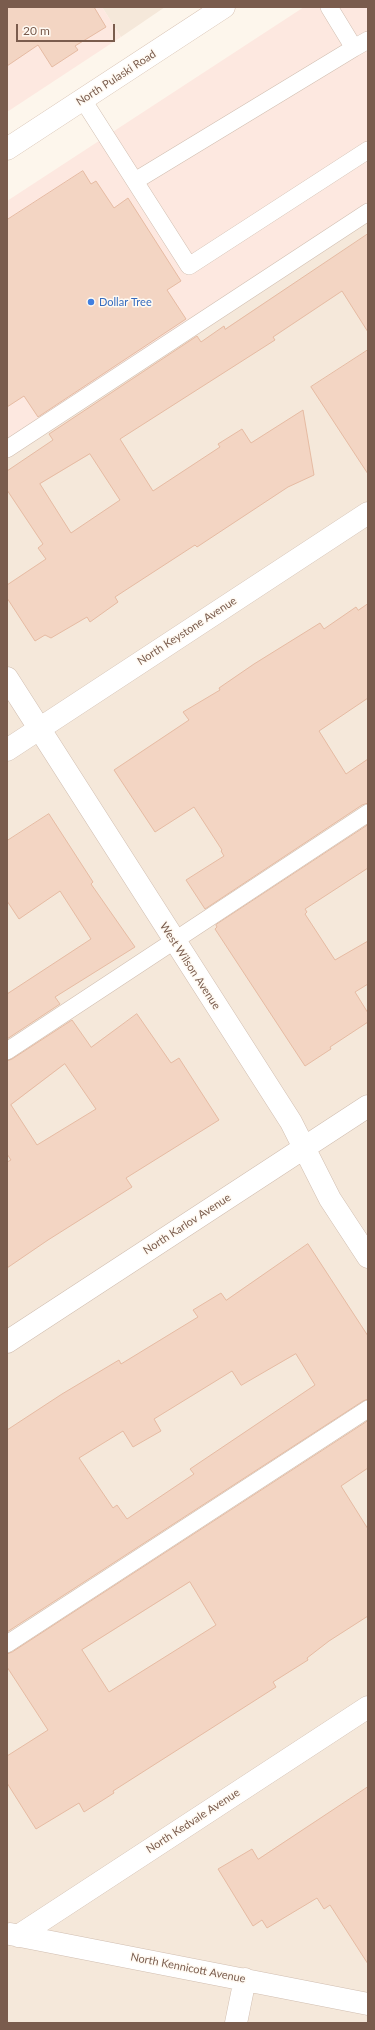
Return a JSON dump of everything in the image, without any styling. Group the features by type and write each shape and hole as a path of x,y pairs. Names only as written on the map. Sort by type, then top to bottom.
{"street":[{"name":"North Pulaski Road","path":"7,149 224,7"},
{"name":"North Keystone Avenue","path":"7,750 368,512"},
{"name":"West Wilson Avenue","path":"7,678 291,1122 330,1199 368,1257"},
{"name":"North Karlov Avenue","path":"7,1342 368,1106"},
{"name":"North Kedvale Avenue","path":"12,1935 368,1707"},
{"name":"North Kennicott Avenue","path":"12,1935 368,2004"},
{"path":"236,2023 245,1979"}],"lane":[{"path":"135,181 361,44 329,7"},
{"path":"83,100 189,266 368,150"},
{"path":"7,449 368,212"},
{"path":"7,1051 368,813"},
{"path":"7,1644 368,1410"}],"shaded area":[{"path":"7,7 102,7 121,37 7,112"},
{"path":"102,7 165,7 121,37"},
{"path":"304,7 368,7 368,209 7,445 7,201"},
{"path":"368,209 368,2023 7,2023 7,445"}],"building":[{"path":"7,7 94,7 106,27 75,46 78,50 52,67 38,45 7,66"},
{"name":"Dollar Tree","path":"83,171 91,184 96,181 114,208 128,198 181,281 167,290 186,319 38,417 24,396 7,407 7,220"},
{"path":"368,234 368,332 342,291 273,337 275,340 120,439 153,491 220,447 218,444 242,429 251,443 303,410 314,475 288,487 197,547 195,545 115,597 118,602 90,622 87,617 51,638 45,635 35,641 7,598 7,585 46,559 38,548 43,544 7,490 7,471 53,440 49,434 197,336 201,342 224,326 225,329","holes":["90,454 120,500 71,533 40,484"]},
{"path":"368,350 368,474 311,387"},
{"path":"368,604 368,698 319,731 346,774 368,759 368,803 362,805 205,909 186,880 224,856 221,851 222,850 194,807 155,832 114,770 189,720 183,712 220,690 219,688 254,664 320,623 324,629 356,607 358,610"},
{"path":"49,814 93,882 91,884 135,947 55,997 60,1004 7,1039 7,994 91,939 60,891 19,919 7,901 7,841"},
{"path":"368,825 368,868 305,909 307,912 305,914 335,960 368,941 368,984 355,992 368,1013 368,1022 330,1047 331,1049 305,1066 215,929 217,927 216,925"},
{"path":"137,1014 171,1063 179,1058 219,1120 126,1178 132,1187 48,1240 7,1268 7,1162 11,1160 7,1154 7,1061 72,1020 91,1047","holes":["65,1064 96,1109 37,1145 11,1105"]},
{"path":"308,1244 368,1336 368,1399 7,1632 7,1430 62,1394 119,1360 121,1364 198,1317 193,1310 221,1293 226,1300","holes":["296,1354 315,1385 190,1469 194,1474 127,1519 117,1505 113,1508 79,1458 123,1431 133,1447 161,1431 154,1419 232,1371 241,1385"]},
{"path":"368,1421 368,1468 341,1486 368,1529 368,1616 329,1641 307,1658 308,1660 273,1682 276,1687 113,1791 114,1793 84,1812 79,1803 36,1829 7,1783 7,1756 48,1730 7,1667 7,1654","holes":["190,1582 216,1625 109,1692 82,1650"]},
{"path":"368,1787 368,1964 330,1905 324,1909 317,1898 267,1928 262,1920 253,1926 218,1869 252,1849 258,1859"}],"place":[{"name":"Dollar Tree","path":"91,302"}]}
